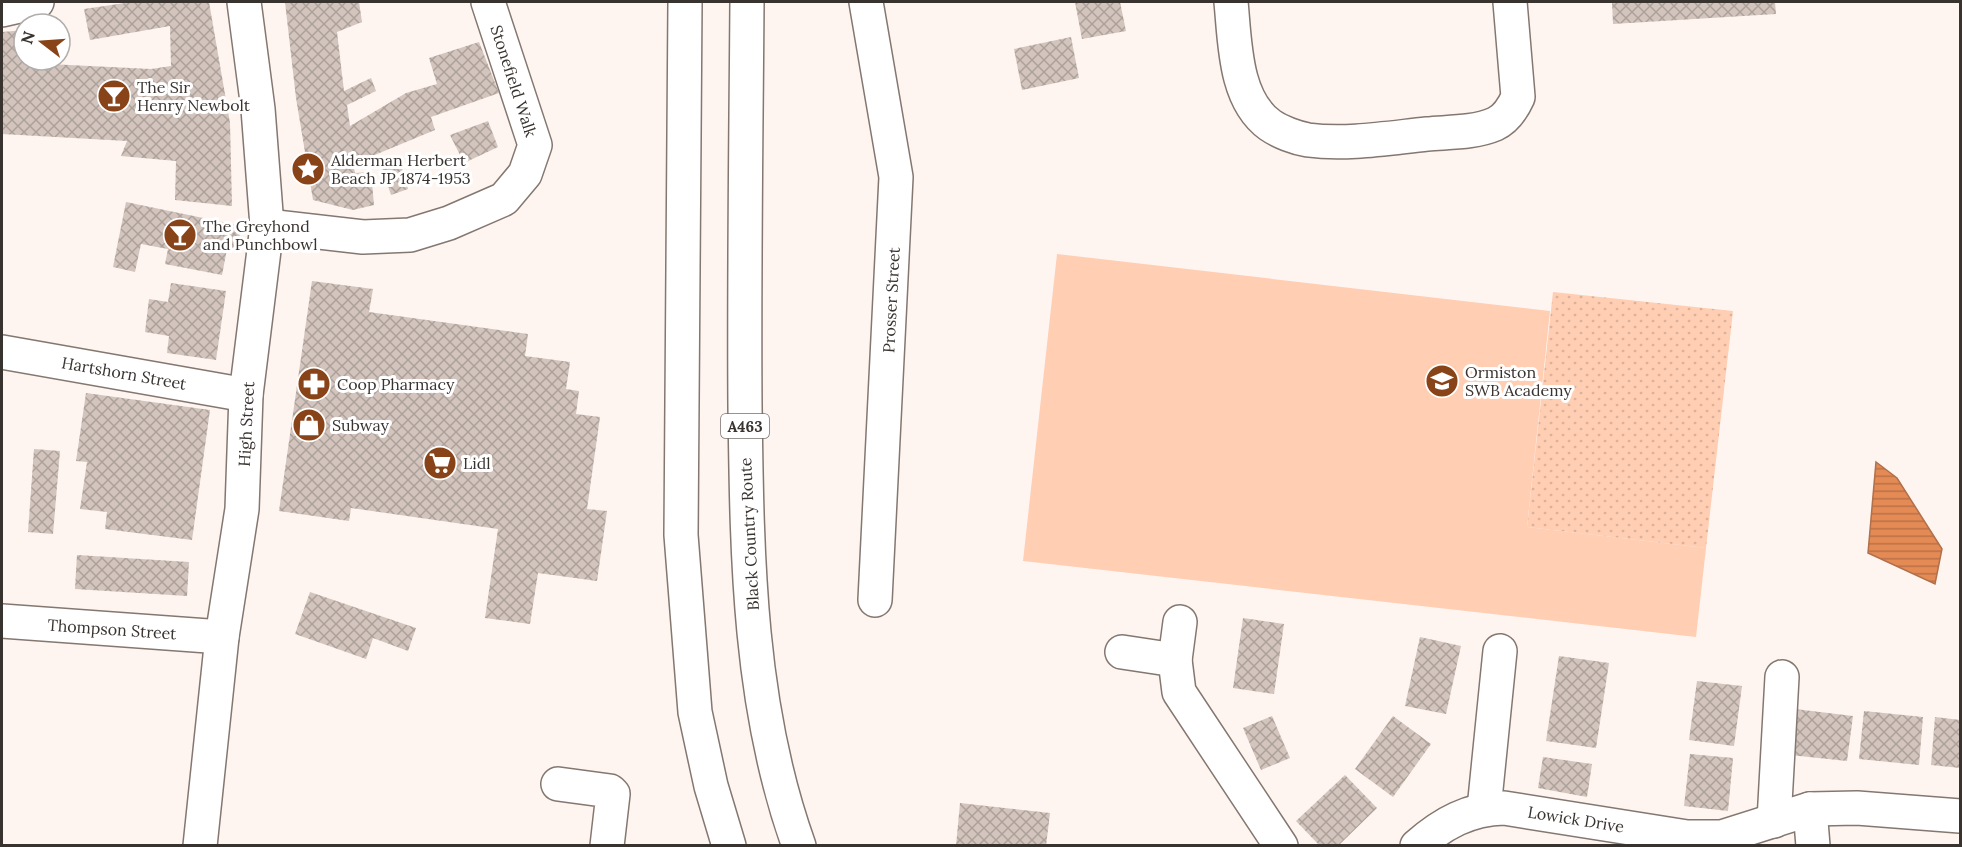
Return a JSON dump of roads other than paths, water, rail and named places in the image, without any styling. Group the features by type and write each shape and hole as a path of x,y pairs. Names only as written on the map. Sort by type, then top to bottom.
{"main road":[{"path":"2,10 37,2"},
{"name":"High Street","path":"200,846 222,637 242,508 246,395 267,226 258,109 244,2"},
{"name":"Stonefield Walk","path":"267,226 363,237 410,235 448,223 504,199 525,174 535,146 488,2"},
{"path":"686,2 681,536 695,712 711,786 729,846"},
{"name":"Black Country Route","path":"747,2 746,533 757,670 767,731 799,846"},
{"name":"Prosser Street","path":"866,2 896,177 875,600"},
{"path":"1231,2 1242,83 1258,114 1270,125 1307,140 1359,141 1475,130 1497,124 1511,111 1518,97 1510,2"},
{"name":"Hartshorn Street","path":"2,352 246,395"},
{"name":"Thompson Street","path":"2,621 222,637"},
{"path":"1180,622 1175,660 1179,692 1281,846"},
{"path":"1484,809 1500,651"},
{"path":"1122,652 1175,660"},
{"path":"1774,821 1782,678"},
{"path":"558,784 610,791 613,794 607,846"},
{"name":"Lowick Drive","path":"1417,846 1434,830 1458,817 1484,809 1504,808 1687,837 1722,837 1810,809 1857,808 1960,816"},
{"path":"1810,809 1814,846"}],"place":[{"name":"The Sir Henry Newbolt","path":"114,96"},
{"name":"Alderman Herbert Beach JP 1874-1953","path":"308,169"},
{"name":"The Greyhond and Punchbowl","path":"180,235"},
{"name":"Ormiston SWB Academy","path":"1442,381"},
{"name":"Coop Pharmacy","path":"314,384"},
{"name":"Subway","path":"309,425"},
{"name":"Lidl","path":"440,463"}]}
